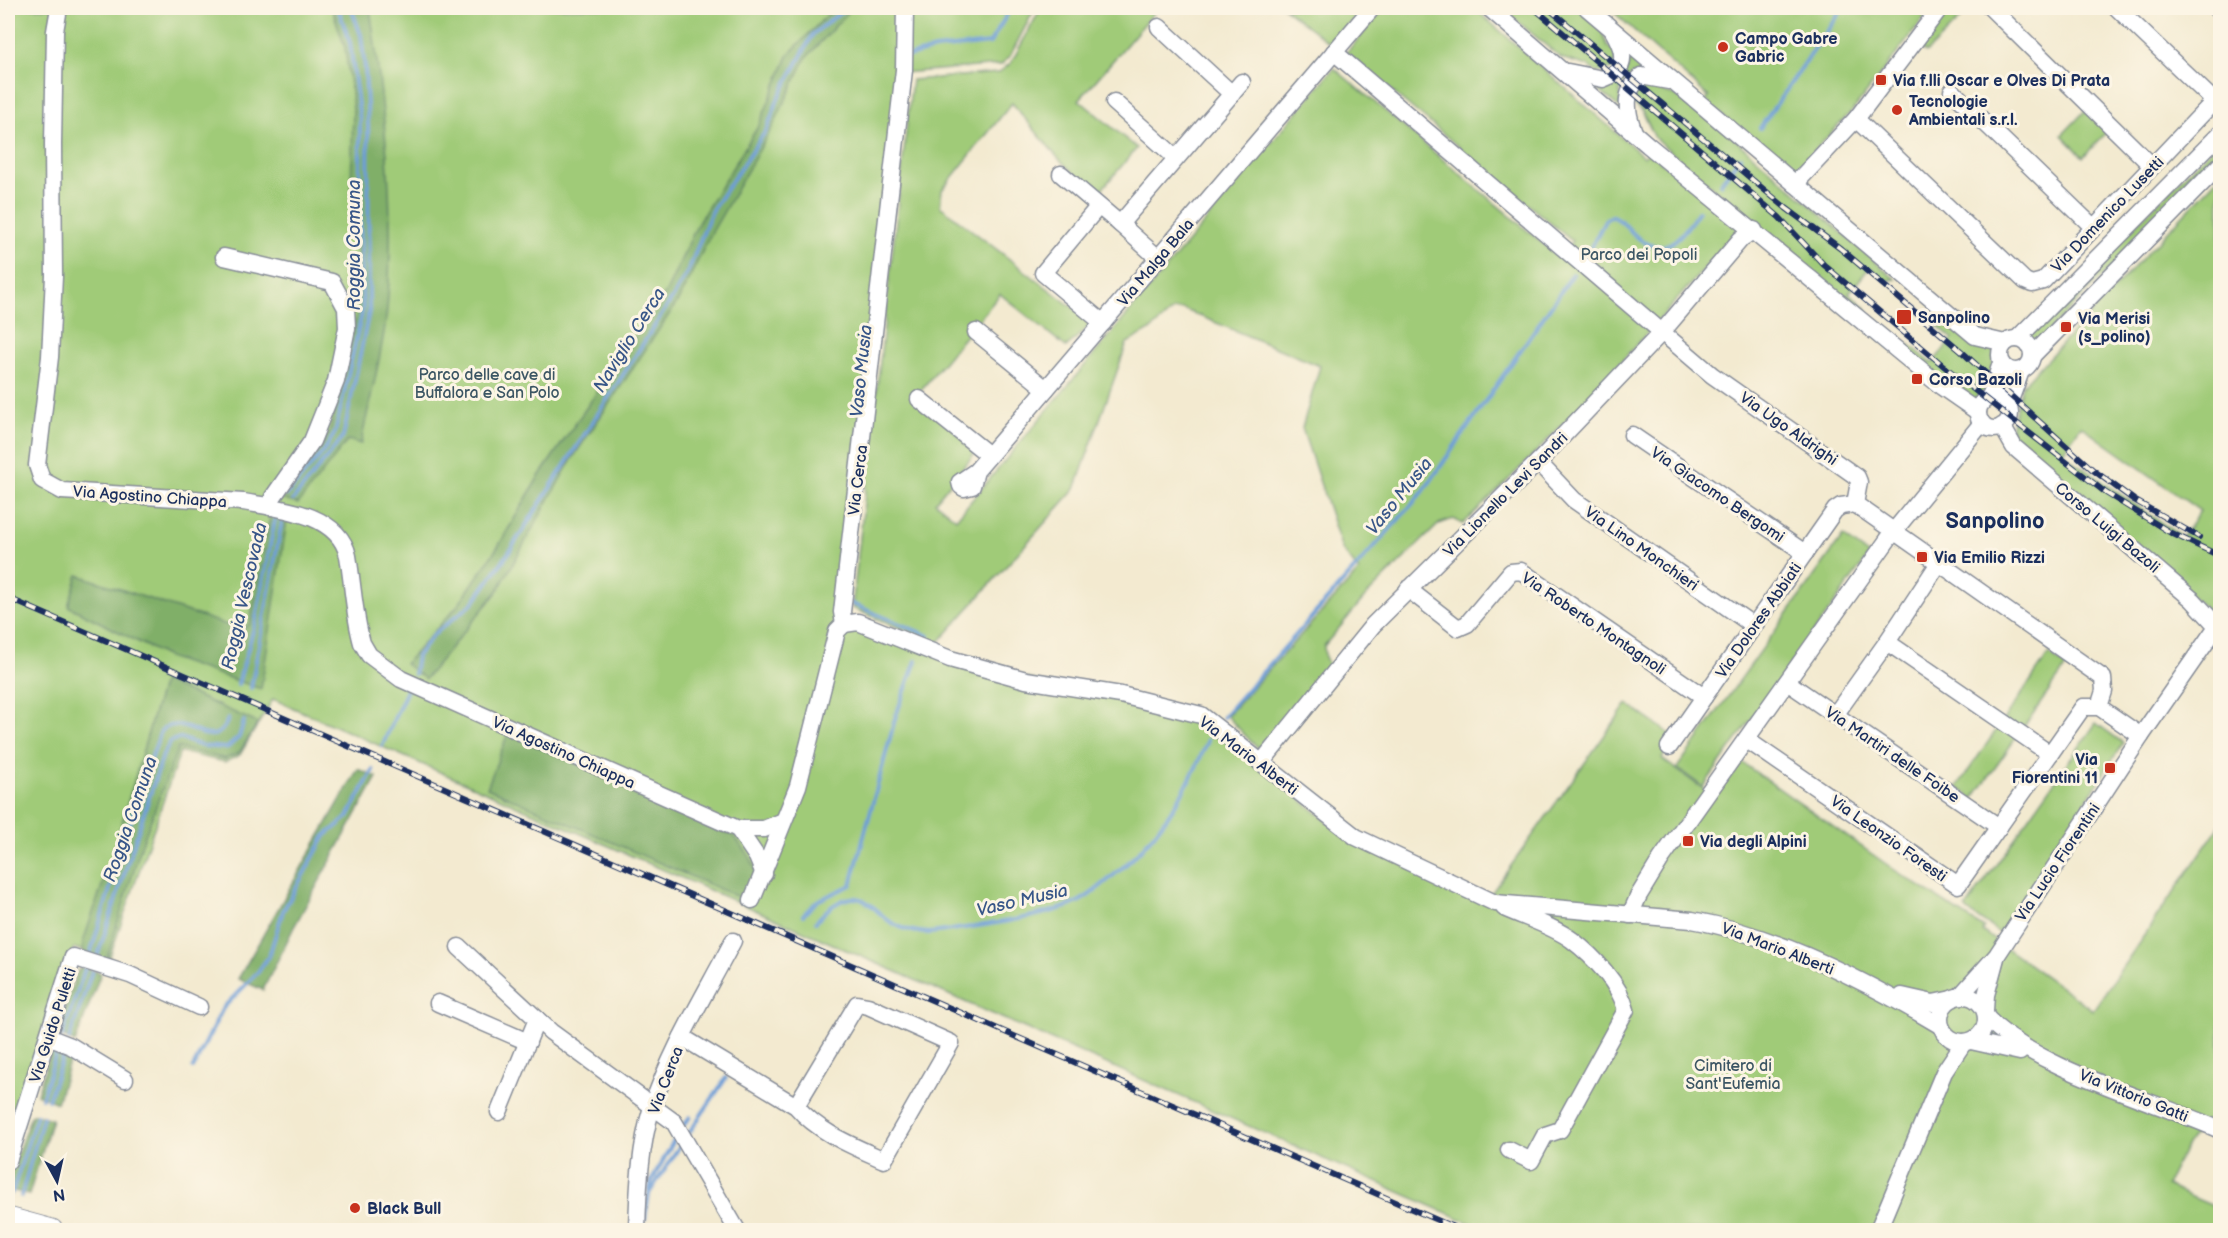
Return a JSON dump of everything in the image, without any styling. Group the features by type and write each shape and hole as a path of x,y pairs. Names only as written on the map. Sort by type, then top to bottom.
{"main road":[{"path":"8,1218 52,1230"}],"street":[{"name":"Via Agostino Chiappa","path":"59,8 55,31 53,299 50,357 37,465 42,480 62,491 243,502 317,520 339,535 347,553 362,643 369,655 401,680 738,829 764,829 781,822"},
{"name":"Via Cerca","path":"752,900 764,874 781,822 798,786 837,631 844,624 842,612 904,70 905,8"},
{"name":"Via Malga Bala","path":"976,471 1372,8"},
{"path":"1489,8 1635,133 1980,417 1988,428 2002,426 2007,421 2008,406 2021,371 2031,363 2032,356 2027,343 1975,336 1587,8"},
{"path":"1795,184 1856,119 1940,8"},
{"path":"1991,8 2152,166"},
{"path":"2116,8 2218,98"},
{"path":"2216,8 2220,13"},
{"path":"1120,224 1237,87 1159,27"},
{"path":"1561,70 1592,79 1609,78 1617,73 1623,57 1620,45 1611,28"},
{"path":"1334,52 1662,333"},
{"path":"1635,133 1627,106 1632,84 1641,76 1651,76 1676,83"},
{"path":"1952,91 2093,227"},
{"name":"Via Domenico Lusetti","path":"1856,119 2025,281 2032,284 2043,281 2218,98"},
{"path":"1114,102 1176,158"},
{"path":"1630,915 1639,895 1661,859 1894,531 1980,417 1982,402 1990,397 2001,363 2000,352 2220,134"},
{"path":"2032,356 2220,165"},
{"path":"1060,174 1158,258"},
{"path":"1098,207 1043,273 1103,322"},
{"name":"Via Lionello Levi Sandri","path":"1261,763 1373,625 1538,462 1662,333 1741,239 1754,230"},
{"path":"224,257 332,282 346,308 347,328 336,381 312,441 273,497 270,507"},
{"path":"976,332 1046,389"},
{"name":"Via Ugo Aldrighi","path":"1662,333 1712,375 1857,477 1859,482 1856,504"},
{"path":"2001,363 2008,370 2021,371"},
{"path":"1990,397 2004,400 2008,406"},
{"path":"919,399 989,455"},
{"name":"Corso Luigi Bazoli","path":"2002,426 2014,447 2219,624"},
{"name":"Via Giacomo Bergomi","path":"1632,435 1805,553"},
{"name":"Via Lino Monchieri","path":"1538,462 1574,500 1754,626"},
{"path":"1856,504 2103,678 2104,691 2099,707 2141,736"},
{"name":"Via Dolores Abbiati","path":"1669,747 1835,510 1841,506 1856,504"},
{"path":"1835,715 1939,563"},
{"name":"Via Roberto Montagnoli","path":"1408,589 1458,628 1467,624 1511,572 1521,571 1704,697"},
{"name":"Via Mario Alberti","path":"844,624 858,622 950,659 1026,680 1121,695 1180,708 1201,716 1356,837 1571,940 1603,970 1624,1000 1626,1010 1560,1130 1545,1135 1531,1161 1509,1150"},
{"name":"Via Lucio Fiorentini","path":"1956,997 1997,955 2141,736 2219,624"},
{"path":"1887,642 2050,754"},
{"name":"Via Martiri delle Foibe","path":"1787,682 1999,827"},
{"name":"Via Leonzio Foresti","path":"1747,740 1958,885 2082,707 2099,707"},
{"path":"738,829 757,857 764,874"},
{"name":"Via Mario Alberti","path":"1496,903 1723,926 1878,990 1943,1029"},
{"name":"Via Cerca","path":"637,1230 642,1164 652,1108 682,1037 733,941"},
{"path":"459,947 537,1019 652,1108 674,1122 738,1230"},
{"name":"Via Lucio Fiorentini","path":"1986,1014 1986,995 1997,955"},
{"name":"Via Guido Puletti","path":"8,1161 74,957 130,975 199,1007"},
{"name":"Via Mario Alberti","path":"1878,990 1933,1003 1956,997"},
{"path":"1878,1230 1944,1072 1967,1042 1983,1032 1986,1014 1975,999 1956,997 1942,1010 1944,1072"},
{"path":"438,1003 528,1042"},
{"path":"682,1037 796,1106 804,1116 836,1138 884,1160 951,1043 868,1006 857,1004 796,1106"},
{"name":"Via Vittorio Gatti","path":"1986,1014 2004,1035 2047,1059 2220,1130"},
{"path":"499,1112 537,1019"},
{"path":"1943,1029 1956,1041 1967,1042"},
{"path":"48,1037 71,1046 125,1079"},
{"name":"Via Vittorio Gatti","path":"1967,1042 2047,1059"}],"green space":[{"name":"Parco delle cave di Buffalora e San Polo","path":"8,8 1035,8 1010,56 1001,65 901,73 837,616 945,659 1199,718 1352,841 1485,902 1627,704 1673,736 1662,759 1713,796 1737,759 1899,873 1984,928 1982,931 2093,1010 2220,825 2220,1079 2214,1095 2220,1101 2220,1109 2195,1134 2166,1186 2220,1209 2220,1230 1486,1230 273,699 240,755 225,762 180,752 109,959 74,948 60,977 8,1138"},
{"path":"332,8 370,8 387,158 390,233 387,309 361,444 348,440 298,504 277,498 317,452 329,433 358,308 359,270 351,191 353,108 345,48"},
{"path":"834,8 852,8 806,58 773,126 711,234 678,301 570,462 497,592 425,679 405,664 458,605 499,545 538,478 666,292 698,223 759,125 789,54"},
{"name":"Parco dei Popoli","path":"1041,8 1158,8 1079,100 1137,148 1097,195 1058,158 1012,103 942,190 940,206 1093,323 1066,347 1000,294 916,396 979,448 935,502 956,519 1334,68 1560,258 1572,241 1346,53 1385,8 1474,8 1644,157 1649,152 1740,227 1606,379 1500,488 1463,524 1453,519 1439,524 1365,597 1324,646 1325,657 1330,667 1261,752 1227,716 1359,571 1342,549 1302,428 1320,366 1183,309 1173,310 1152,329 1127,343 1075,489 937,644 852,608 912,80 998,73 1011,63"},
{"path":"1284,8 1364,8 1331,44"},
{"path":"1502,8 1583,8 1597,20 1608,46 1616,54 1613,69 1597,73 1588,66 1561,58"},
{"path":"1609,8 1932,8 1854,109 1796,170 1786,171 1706,101 1709,97"},
{"path":"1946,8 1971,8 1926,53 1917,44"},
{"path":"1629,48 1655,70 1631,75 1626,79 1620,91 1621,109 1594,86 1612,86 1621,78 1629,65"},
{"path":"1650,83 1662,92 1690,100 1895,279 1886,281 1870,267 1849,293 1866,308 1865,318 1655,138 1642,111 1634,104 1634,88"},
{"path":"2085,111 2107,132 2083,157 2062,135"},
{"path":"2220,140 2220,157 2036,344 2026,335"},
{"path":"2220,176 2220,620 2014,446 2011,428 2022,386","holes":["2081,426 2200,511 2182,537 2062,453"]},
{"path":"1932,310 1995,345 1991,376 1985,390 1972,401 1901,348 1910,345 1932,363 1953,339 1931,320"},
{"path":"271,511 288,513 261,689 168,657 68,606 78,575 242,630 250,623"},
{"path":"1843,536 1869,555 1703,787 1677,768"},
{"path":"2049,654 2066,667 1973,799 1957,787"},
{"path":"163,681 258,723 239,753 225,759 178,748 142,844 106,961 83,953 83,942 114,850"},
{"path":"2096,723 2123,743 2001,934 1965,909"},
{"path":"508,733 732,835 748,855 756,872 755,884 747,901 487,788"},
{"path":"358,769 377,777 294,927 263,990 238,979"},
{"path":"83,967 101,973 75,1043 56,1032 78,970"},
{"path":"52,1047 72,1052 57,1103 37,1094"},
{"path":"34,1114 52,1119 29,1195 8,1189 8,1178 31,1116"}],"waterway":[{"name":"Roggia Vescovada","path":"287,495 323,452 335,433 363,309 360,120 350,43 338,8"},
{"name":"Roggia Comuna","path":"293,500 343,437 369,311 368,125 365,68 361,35 351,8"},
{"name":"Naviglio Cerca","path":"414,674 417,656 434,634 473,603 507,555 675,294 689,269 712,210 767,129 778,99 813,34 846,8"},
{"name":"Vaso Musia","path":"908,56 935,49 990,43 1011,8"},
{"name":"Vaso Musia","path":"1760,128 1843,8"},
{"name":"Vaso Musia","path":"1720,184 1740,157"},
{"name":"Vaso Musia","path":"1589,252 1605,220 1612,216 1622,222 1637,237 1657,247 1673,242 1699,211"},
{"name":"Vaso Musia","path":"1223,717 1423,492 1573,274"},
{"name":"Roggia Vescovada","path":"238,684 255,624 276,515"},
{"name":"Roggia Comuna","path":"251,688 283,515"},
{"name":"Vaso Musia","path":"850,603 929,636"},
{"name":"Vaso Musia","path":"803,915 817,901 851,885 896,715 916,661"},
{"name":"Naviglio Cerca","path":"382,746 407,690"},
{"name":"Roggia Vescovada","path":"90,955 140,790 161,731 170,726 179,725 206,735 214,735 222,730 228,719"},
{"name":"Roggia Comuna","path":"97,957 163,755 171,741 180,738 202,746 227,748 239,737 244,721"},
{"name":"Vaso Musia","path":"816,922 832,906 853,898 868,903 898,926 912,931 930,933 1017,919 1072,905 1093,892 1125,865 1155,834 1179,799 1208,740"},
{"name":"Naviglio Cerca","path":"193,1068 223,1008 258,972 269,956 283,911 325,836 348,817 373,770"},
{"name":"Roggia Vescovada","path":"62,1037 85,969"},
{"name":"Roggia Comuna","path":"69,1039 92,971"},
{"name":"Roggia Vescovada","path":"42,1098 58,1047"},
{"name":"Roggia Comuna","path":"48,1100 65,1050"},
{"name":"Vaso Musia","path":"687,1136 726,1078"},
{"name":"Roggia Vescovada","path":"12,1193 37,1115"},
{"name":"Roggia Comuna","path":"21,1196 43,1117"},
{"name":"Vaso Musia","path":"683,1126 690,1117"},
{"name":"Vaso Musia","path":"645,1219 651,1182 677,1135"},
{"name":"Vaso Musia","path":"650,1192 681,1144"}],"railway":[{"path":"1534,8 1779,217 1824,265 1945,367 2106,493 2171,533 2220,556"},
{"path":"1548,8 1786,208 1841,249 1961,351 2093,470 2134,500 2199,537"},
{"path":"8,598 1460,1230"}],"place":[{"name":"Campo Gabre Gabric","path":"1723,47"},
{"name":"Via f.lli Oscar e Olves Di Prata","path":"1881,80"},
{"name":"Tecnologie Ambientali s.r.l.","path":"1897,110"},
{"name":"Sanpolino","path":"1904,317"},
{"name":"Via Merisi (s_polino)","path":"2066,327"},
{"name":"Corso Bazoli","path":"1917,379"},
{"name":"Via Emilio Rizzi","path":"1922,557"},
{"name":"Via Fiorentini 11","path":"2110,768"},
{"name":"Via degli Alpini","path":"1688,841"},
{"name":"Black Bull","path":"355,1208"}],"district":[{"name":"Sanpolino","path":"1995,520"}],"park label":[{"name":"Cimitero di Sant'Eufemia","path":"1733,1074"}]}
